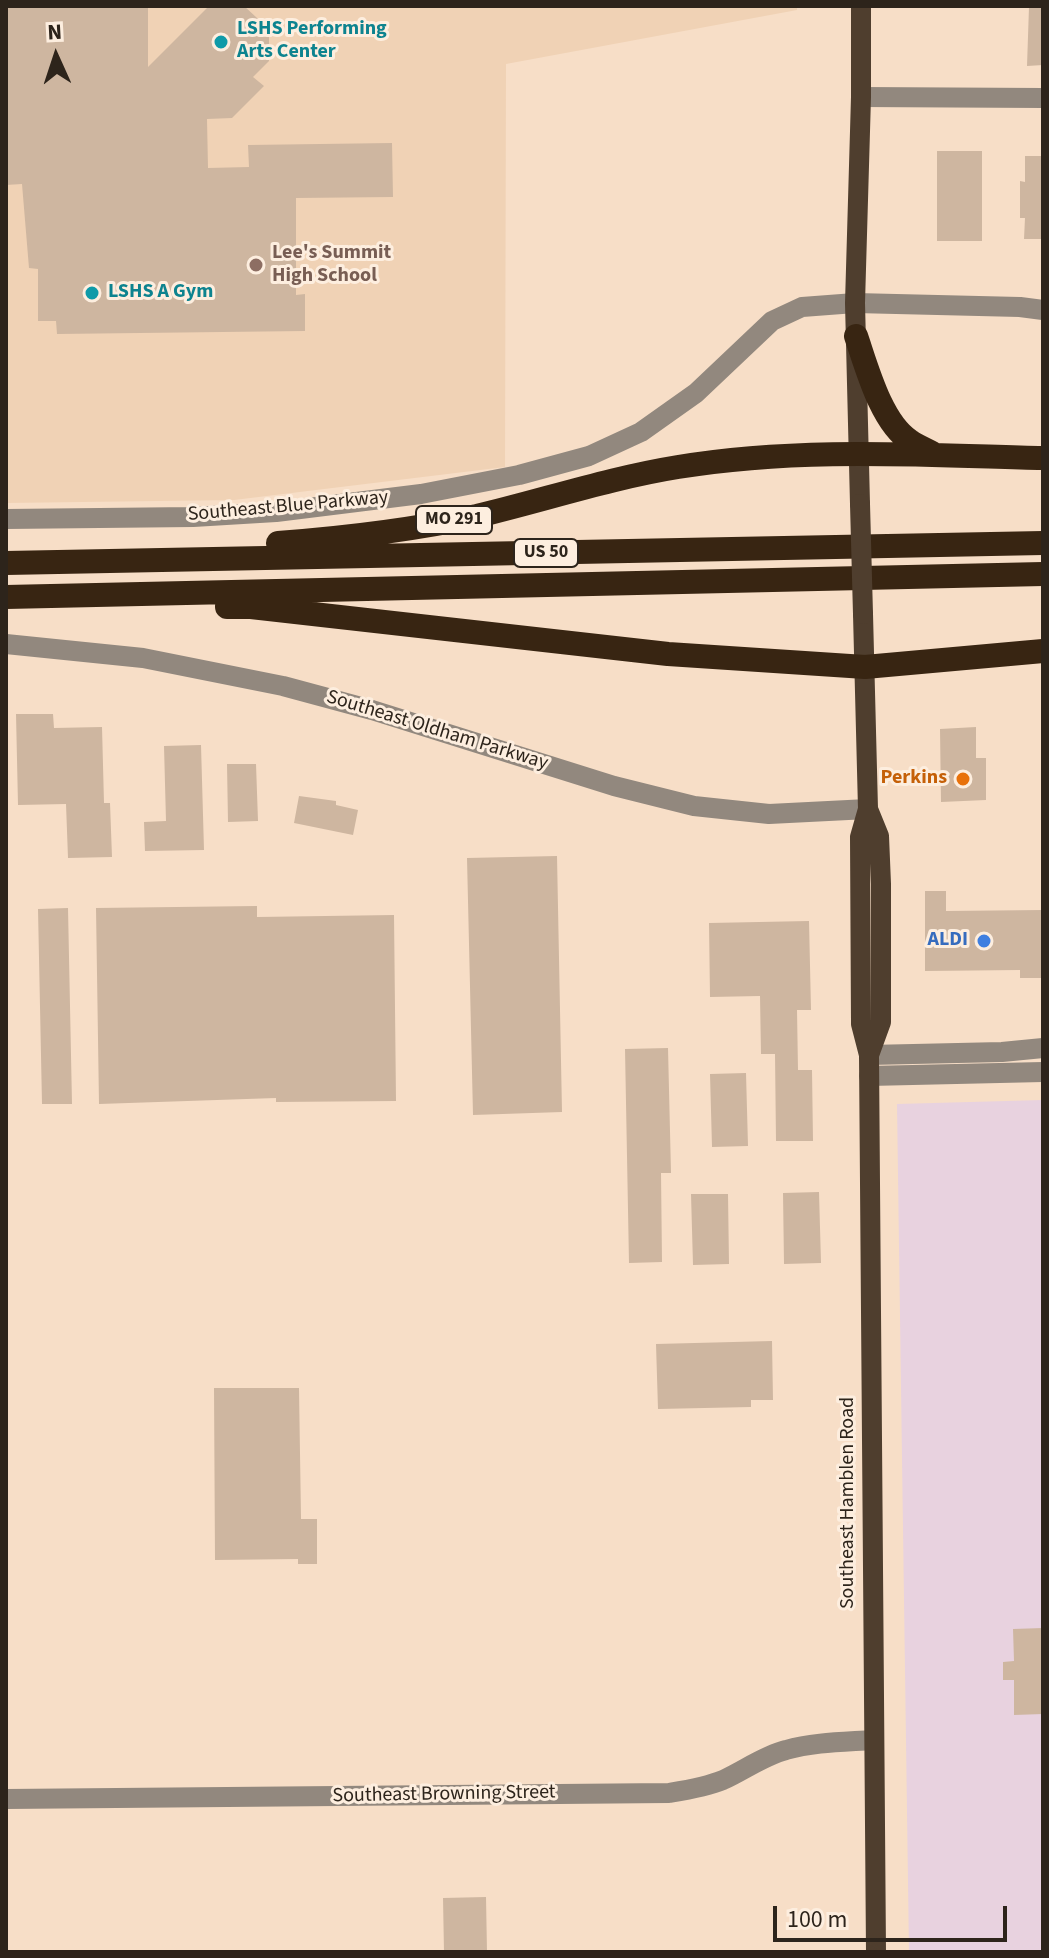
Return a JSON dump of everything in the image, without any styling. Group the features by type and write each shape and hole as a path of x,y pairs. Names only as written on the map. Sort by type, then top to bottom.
{"highway":[{"path":"856,336 878,398 895,425 907,440 938,456"},
{"path":"860,454 1043,458"},
{"name":"MO 291","path":"48,562 64,550 237,547 328,539 475,516 677,467 744,458 860,454"},
{"name":"US 50","path":"6,563 1043,543"},
{"name":"US 50","path":"15,596 1043,574"},
{"path":"15,596 39,608 251,607 668,654 865,667 1043,651"}],"main road":[{"name":"Southeast Hamblen Road","path":"861,6 855,303 868,809 860,837 860,998 861,1024 869,1055 876,1952"}],"street":[{"path":"861,97 1043,98"},
{"name":"Southeast Blue Parkway","path":"6,519 207,517 309,509 464,487 561,465 616,445 696,393 772,321 787,312 818,304 855,303 1043,310"},
{"name":"Southeast Oldham Parkway","path":"6,644 143,658 283,686 372,710 614,786 694,806 769,814 868,809"},
{"path":"869,1055 1043,1048"},
{"path":"869,1076 1043,1072"},
{"name":"Southeast Browning Street","path":"6,1799 669,1793 723,1780 760,1759 785,1750 821,1743 873,1740"}],"shaded area":[{"name":"Lee's Summit High School","path":"6,6 797,6 797,10 506,64 505,467 234,500 6,503"},
{"path":"1043,1100 1043,1952 909,1952 897,1104"}],"building":[{"name":"Lee's Summit High School","path":"6,6 148,6 148,67 209,6 244,6 269,29 269,61 253,77 264,86 232,118 207,119 208,168 249,167 248,145 392,143 393,197 296,198 296,295 305,294 305,331 57,334 56,321 38,321 38,269 29,268 22,184 6,185"},
{"path":"1029,7 1043,7 1043,65 1027,66"},
{"path":"937,151 982,151 982,241 937,241"},
{"path":"1025,156 1043,156 1043,239 1024,239 1025,218 1020,218 1020,181 1025,182"},
{"path":"16,714 53,714 54,728 102,727 104,803 110,803 112,857 68,858 66,804 18,805"},
{"name":"Perkins","path":"976,727 976,758 986,758 986,800 941,802 940,729"},
{"path":"201,745 204,850 145,851 144,822 166,821 164,746"},
{"path":"227,764 256,764 258,821 228,822"},
{"path":"299,796 336,801 336,805 358,810 353,835 294,823"},
{"path":"557,856 562,1112 473,1115 467,858"},
{"name":"ALDI","path":"925,891 946,891 946,911 1043,910 1043,978 1020,978 1020,970 925,971"},
{"path":"257,906 257,917 394,915 396,1101 276,1102 276,1098 99,1104 96,908"},
{"path":"68,908 72,1104 42,1104 38,909"},
{"path":"809,921 811,1010 797,1010 798,1070 812,1070 813,1141 776,1141 775,1054 761,1054 760,996 710,997 709,923"},
{"path":"668,1048 671,1173 661,1173 662,1262 629,1263 625,1049"},
{"path":"746,1073 748,1146 712,1147 710,1074"},
{"path":"819,1192 821,1263 784,1264 783,1193"},
{"path":"691,1194 728,1194 729,1264 693,1265"},
{"path":"772,1341 773,1400 751,1400 751,1407 658,1409 656,1344"},
{"path":"214,1388 299,1388 301,1519 317,1519 317,1564 298,1564 298,1559 215,1560"},
{"path":"1043,1628 1043,1714 1014,1715 1014,1680 1003,1680 1003,1662 1014,1661 1013,1629"},
{"path":"486,1897 487,1952 444,1952 443,1898"}],"place":[{"name":"LSHS Performing Arts Center","path":"221,42"},
{"name":"Lee's Summit High School","path":"256,265"},
{"name":"LSHS A Gym","path":"92,293"},
{"name":"Perkins","path":"963,779"},
{"name":"ALDI","path":"984,941"}]}
